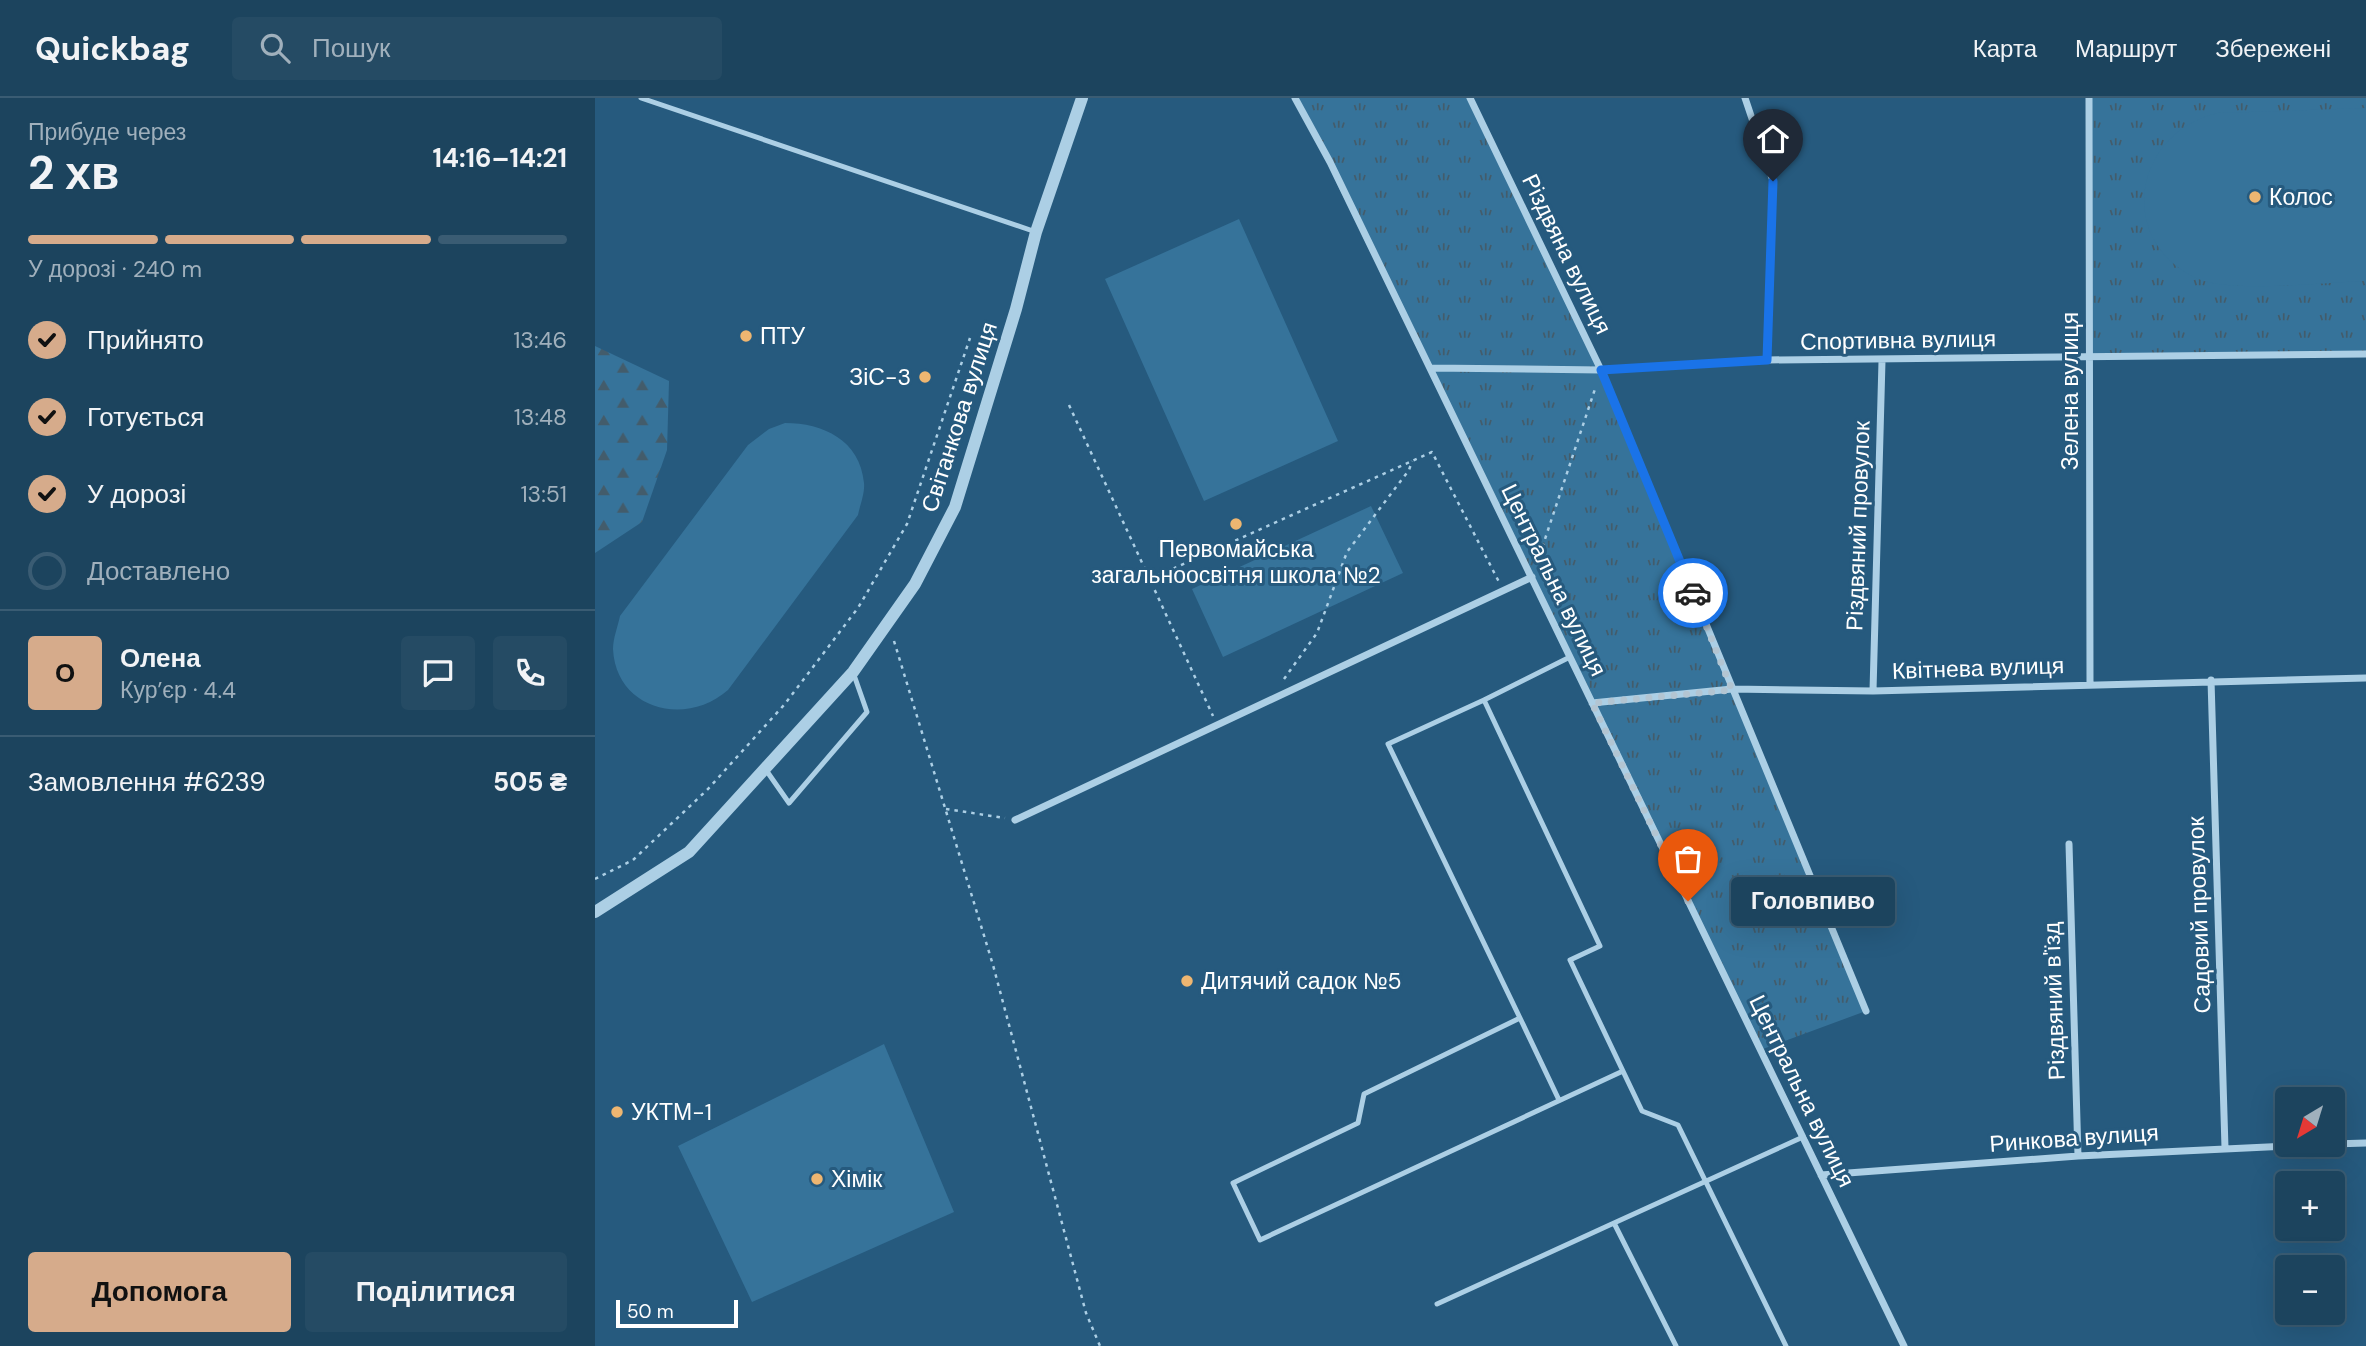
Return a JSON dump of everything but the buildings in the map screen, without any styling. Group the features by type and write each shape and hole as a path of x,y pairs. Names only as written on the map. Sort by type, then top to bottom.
{"street":[{"name":"Світанкова вулиця","path":"595,912 689,852 853,672 889,625 915,584 955,507 1037,232 1082,98"},
{"name":"Центральна вулиця","path":"1295,98 1330,162 1904,1346"},
{"name":"Різдвяна вулиця","path":"1469,98 1601,370 1867,1011"},
{"path":"1745,98 1773,181 1767,360"},
{"name":"Зелена вулиця","path":"2089,98 2090,683"},
{"name":"Спортивна вулиця","path":"1430,368 1601,370 1767,360 1882,361 2366,354"},
{"name":"Різдвяний провулок","path":"1873,691 1882,361"},
{"path":"1015,820 1532,578"},
{"name":"Квітнева вулиця","path":"1592,703 1732,690 1873,691 2090,683 2366,678"},
{"name":"Садовий провулок","path":"2211,680 2225,1148"},
{"name":"Різдвяний в'їзд","path":"2070,844 2078,1156"},
{"name":"Ринкова вулиця","path":"2345,1144 2366,1143"},
{"name":"Ринкова вулиця","path":"1821,1175 2078,1156 2275,1146"}],"lane":[{"path":"641,98 1037,232"},
{"path":"1559,1100 1388,744 1570,657"},
{"path":"766,770 789,803 867,712 853,672"},
{"path":"1483,699 1600,946 1570,960 1643,1111 1678,1125 1786,1346"},
{"path":"1521,1018 1364,1094 1357,1123 1233,1183 1259,1240 1623,1071"},
{"path":"1437,1304 1803,1137"},
{"path":"1614,1223 1676,1346"}],"path":[{"path":"595,879 633,860 708,789 784,705 859,608 907,524 970,338"},
{"path":"1532,578 1601,370"},
{"path":"1069,405 1217,725"},
{"path":"1150,579 1432,452 1503,591"},
{"path":"1269,701 1317,633 1347,552 1409,470 1412,461"},
{"path":"889,625 993,965 1086,1312 1100,1346"},
{"path":"945,808 1015,820"}],"green space":[{"path":"1295,98 1470,98 1601,370 1866,1011 1760,1050"},
{"path":"2089,98 2366,98 2366,354 2090,356"},
{"name":"Колос","path":"2366,108 2366,281 2278,286 2211,283 2196,278 2170,261 2153,239 2145,214 2145,188 2153,164 2168,141 2190,124 2218,113"},
{"path":"1239,219 1338,441 1204,501 1105,279"},
{"path":"595,346 669,381 667,450 642,522 595,553"},
{"path":"785,423 813,426 826,431 847,445 855,455 864,483 858,515 728,690 693,708 656,706 640,699 626,686 617,670 613,645 620,616 748,445 769,429"},
{"path":"1371,506 1403,573 1223,657 1192,589"},
{"name":"Хімік","path":"884,1044 954,1212 752,1302 678,1146"}],"way so far":[{"path":"1688,901 1592,703 1732,690 1693,593"}],"place":[{"name":"Колос","path":"2255,197"},
{"name":"ПТУ","path":"746,336"},
{"name":"ЗіС-3","path":"925,377"},
{"name":"Первомайська загальноосвітня школа №2","path":"1236,524"},
{"name":"Головпиво","path":"1688,901"},
{"name":"Дитячий садок №5","path":"1187,981"},
{"name":"УКТМ-1","path":"617,1112"},
{"name":"Хімік","path":"817,1179"}],"route":[{"path":"1693,593 1601,370 1767,360 1773,181"}]}
